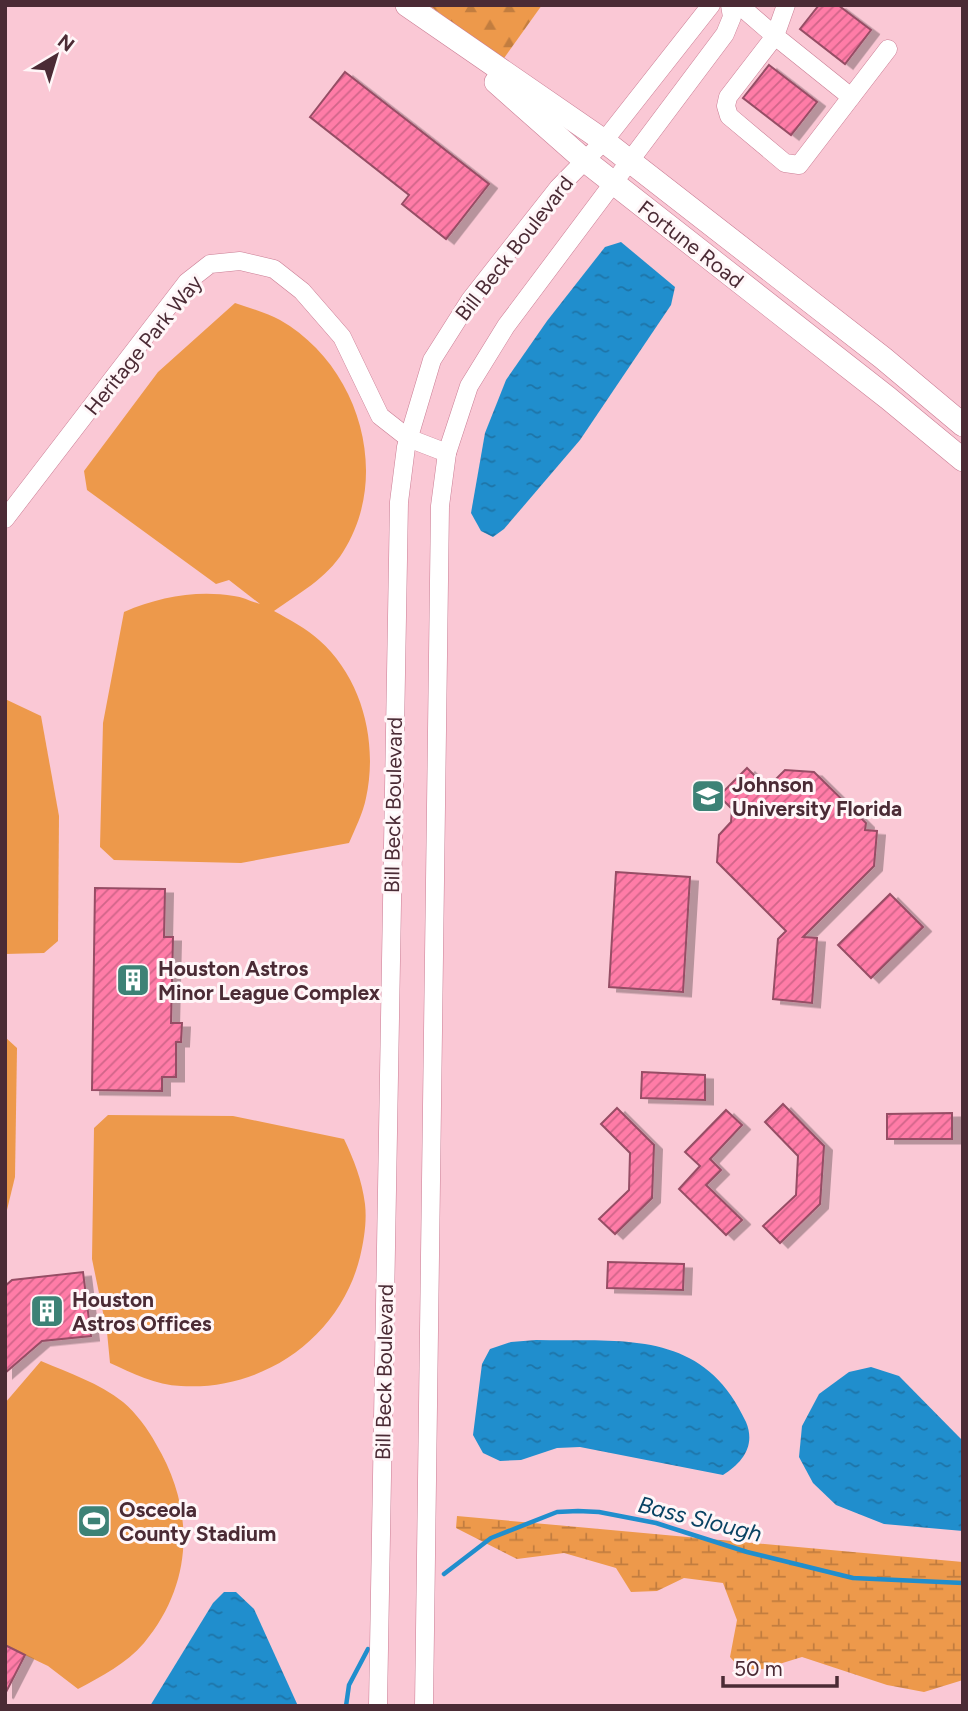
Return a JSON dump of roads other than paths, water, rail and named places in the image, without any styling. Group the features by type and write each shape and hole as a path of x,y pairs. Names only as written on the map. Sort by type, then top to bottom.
{"main road":[{"name":"Fortune Road","path":"407,5 604,141 786,281 963,425"},
{"name":"Fortune Road","path":"426,19 583,159 963,460"}],"street":[{"name":"Bill Beck Boulevard","path":"378,1706 398,516 408,438 432,360 470,300 558,188 583,159 604,141 711,5"},
{"name":"Bill Beck Boulevard","path":"424,1706 440,506 447,453 469,386 500,337 725,34 732,17 730,5"},
{"path":"739,5 851,97"},
{"path":"786,5 775,36 728,96 726,106 729,116 785,163 799,165 888,49"},
{"name":"Heritage Park Way","path":"5,519 187,282 211,264 240,261 274,269 302,291 342,337 380,416 408,438 447,453"},
{"path":"767,303 786,281"}],"water":[{"path":"621,242 675,287 671,305 580,440 504,529 493,537 481,531 471,513 485,433 506,380 547,321 605,247"},
{"path":"511,1342 629,1342 658,1346 684,1355 707,1370 728,1392 749,1431 745,1453 736,1465 723,1475 580,1447 557,1448 521,1460 500,1461 483,1453 473,1435 482,1364 490,1349"},
{"path":"871,1367 899,1376 963,1441 963,1531 884,1524 836,1505 813,1483 799,1457 802,1426 819,1394 849,1372"},
{"path":"224,1592 236,1592 254,1609 298,1706 150,1706 213,1603"}],"waterway":[{"name":"Bass Slough","path":"444,1574 491,1538 557,1512 578,1511 599,1512 656,1523 747,1552 853,1578 963,1583"},
{"name":"Bass Slough","path":"346,1706 349,1685 368,1649"}],"place":[{"name":"Johnson University Florida","path":"708,796"},
{"name":"Houston Astros Minor League Complex","path":"133,980"},
{"name":"Houston Astros Offices","path":"47,1311"},
{"name":"Osceola County Stadium","path":"94,1521"}]}
